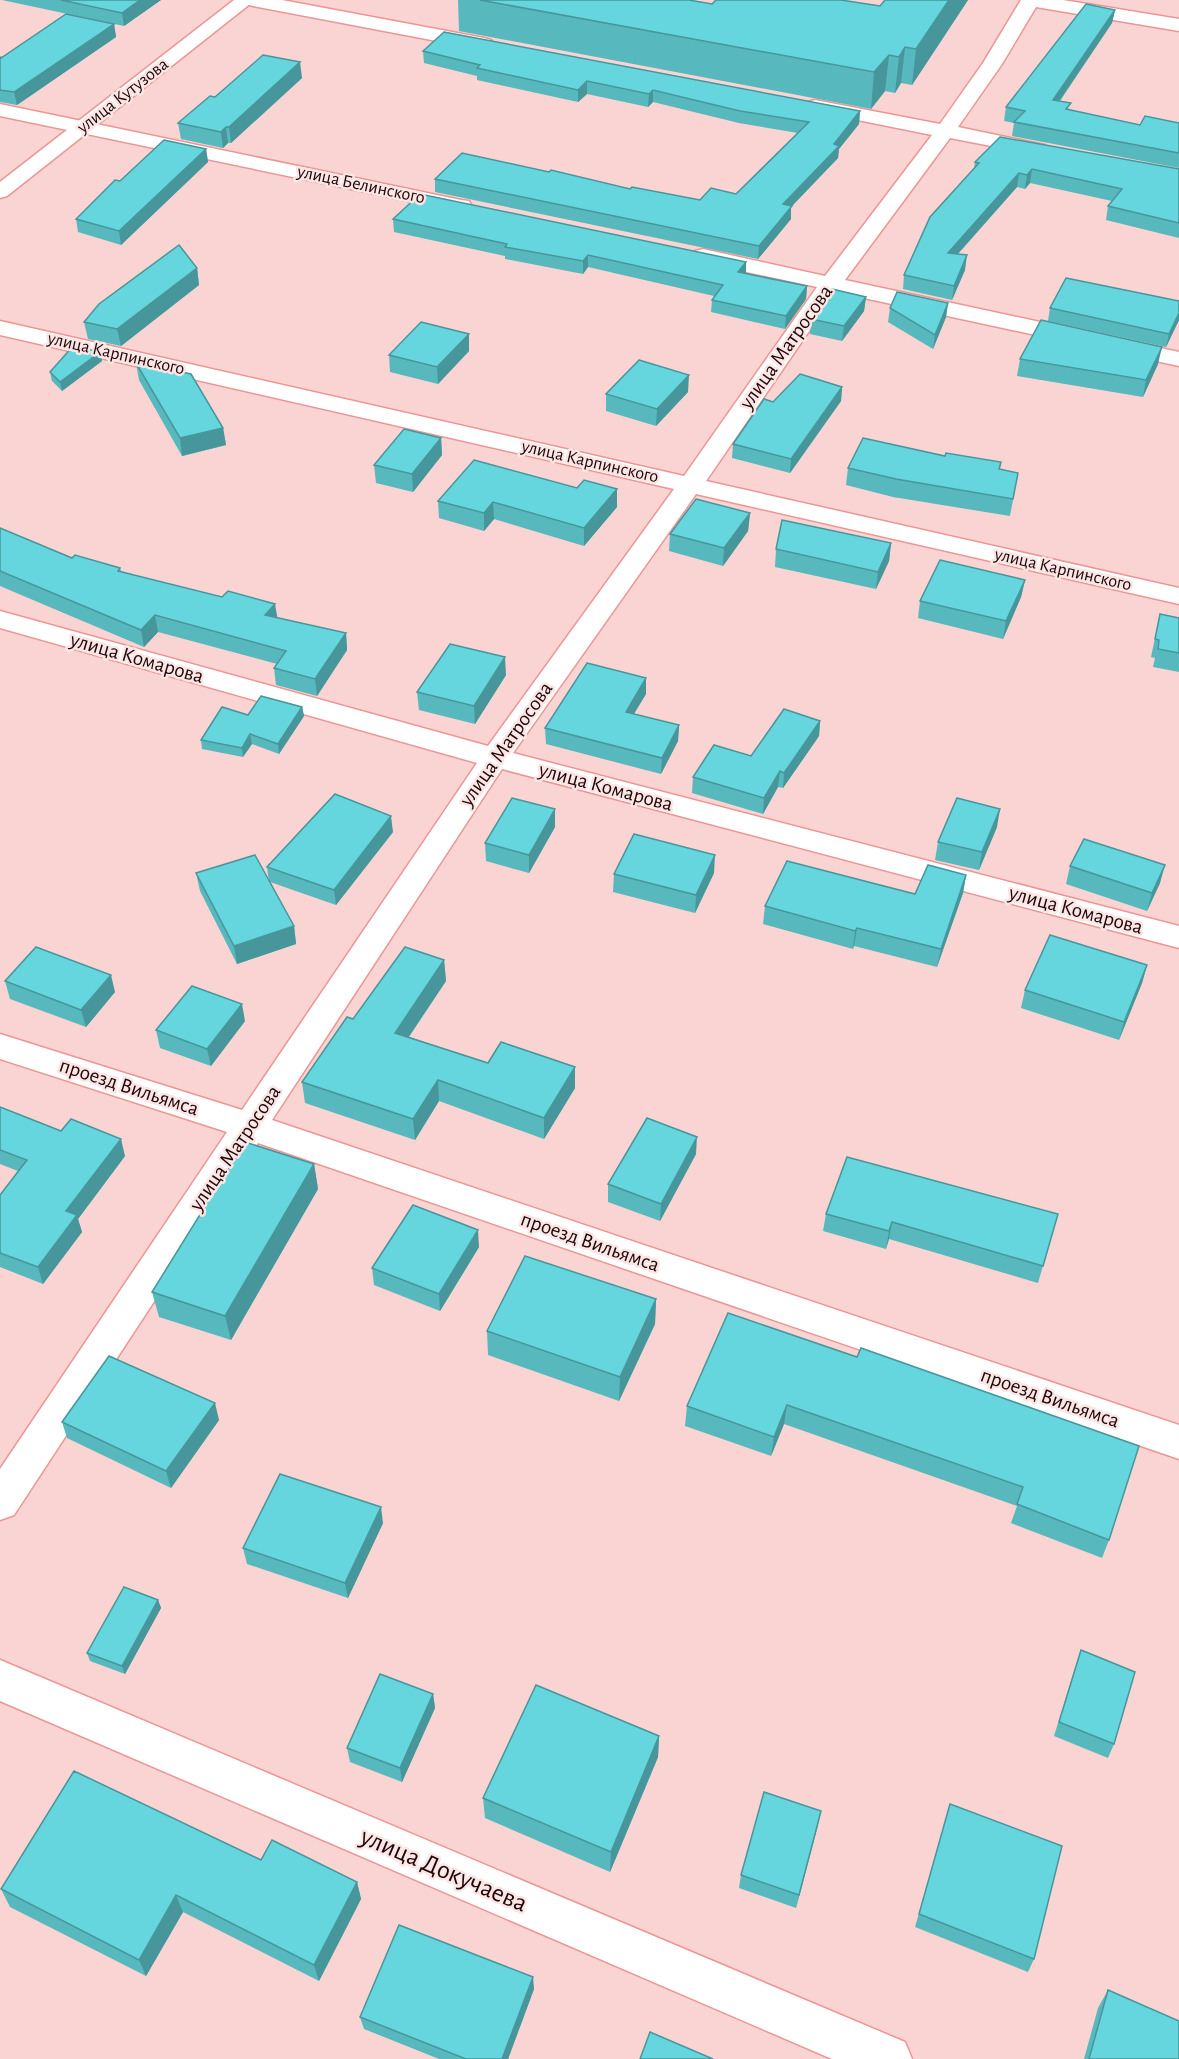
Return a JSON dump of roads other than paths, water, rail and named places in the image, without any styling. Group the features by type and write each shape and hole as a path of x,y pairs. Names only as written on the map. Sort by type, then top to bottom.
{"street":[{"name":"улица Кутузова","path":"0,192 246,0"},
{"path":"253,0 504,48"},
{"path":"1030,0 1179,25"},
{"name":"улица Матросова","path":"0,1502 495,758 831,283 945,131 992,64 1030,0"},
{"path":"796,102 1062,154"},
{"name":"улица Белинского","path":"0,110 483,211"},
{"path":"680,252 1179,359"},
{"name":"улица Карпинского","path":"0,328 1179,596"},
{"name":"улица Комарова","path":"0,619 495,758 1179,937"},
{"name":"проезд Вильямса","path":"0,1046 249,1125 1179,1442"},
{"name":"улица Докучаева","path":"0,1680 888,2059"}]}
